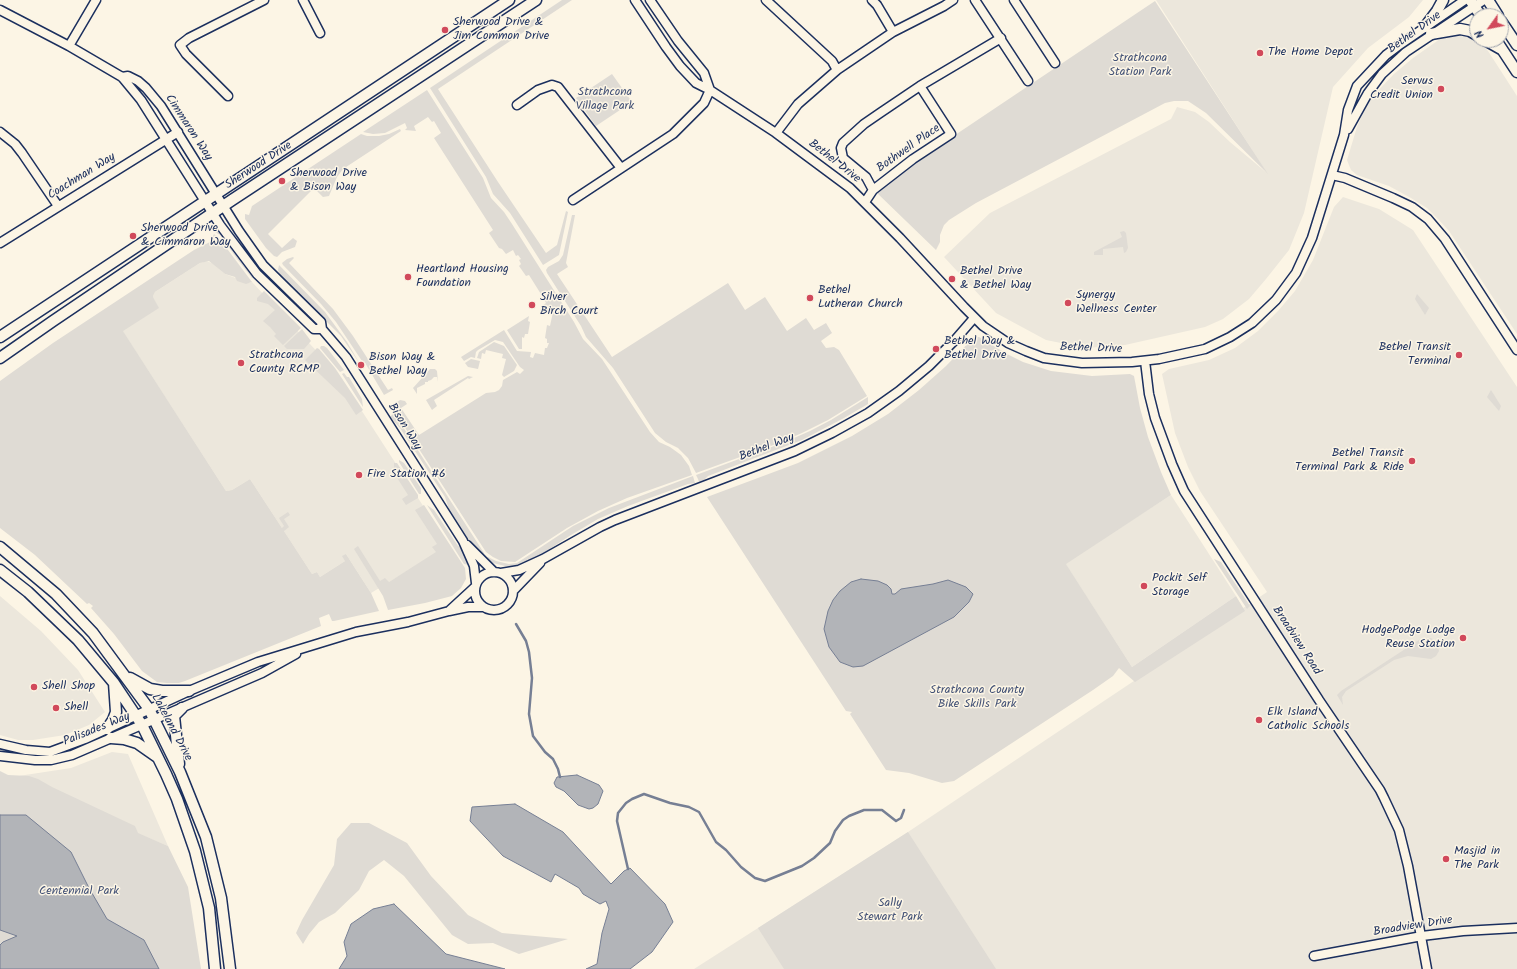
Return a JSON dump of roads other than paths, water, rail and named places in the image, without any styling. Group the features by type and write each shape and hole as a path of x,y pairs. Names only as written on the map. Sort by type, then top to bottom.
{"main road":[{"name":"Sherwood Drive","path":"0,337 509,0"},
{"name":"Sherwood Drive","path":"0,358 53,320 212,213 536,0"},
{"path":"1443,0 1428,30 1460,29 1469,31"},
{"path":"1509,32 1517,45"},
{"path":"1502,49 1517,72"},
{"name":"Lakeland Drive","path":"0,547 56,594 93,633 149,709 180,772 206,837 226,926 230,969"},
{"name":"Lakeland Drive","path":"0,570 28,592 78,640 114,683 142,725 159,759 185,820 202,875 209,908 215,969"},
{"path":"125,675 150,688 162,691 189,691"},
{"path":"107,729 116,712 114,683"},
{"path":"180,772 174,716 182,708"},
{"path":"111,738 124,739 137,743 159,759"}],"street":[{"path":"69,46 96,0"},
{"path":"228,96 186,54 180,45 189,38 264,0"},
{"path":"303,0 320,33"},
{"name":"Bethel Drive","path":"635,0 680,66 696,83 710,90 776,133 850,188 900,238 974,318 1008,343 1044,358 1082,363 1145,361 1170,358 1205,349 1230,337 1252,322 1276,300 1296,273 1312,238 1344,135 1348,110 1357,86 1386,55 1472,3 1484,0"},
{"path":"573,200 673,134 704,103 710,90 704,73 678,41 650,0"},
{"path":"766,0 832,61 837,70"},
{"path":"872,0 877,5 893,32"},
{"path":"776,133 798,104 837,70 893,32 944,6 952,0"},
{"path":"975,0 1028,81"},
{"path":"1014,0 1054,63"},
{"name":"Bethel Drive","path":"1344,135 1368,93 1382,74 1428,30 1465,0"},
{"name":"Cimmaron Way","path":"0,10 69,46 122,77 141,100 212,213"},
{"name":"Bothwell Place","path":"873,190 866,177 843,158 841,148 849,136 920,86 1001,38"},
{"name":"Cimmaron Way","path":"122,77 128,76 138,80 161,106 223,206"},
{"path":"517,105 538,90 552,84 558,87 621,168"},
{"name":"Bothwell Place","path":"865,202 873,190 913,159 952,134 920,86"},
{"path":"0,132 15,144 58,206"},
{"name":"Coachman Way","path":"0,243 178,132"},
{"path":"1332,175 1345,178 1393,198 1412,207 1428,219 1445,239 1517,350"},
{"name":"Bison Way","path":"223,206 264,265 321,322 322,329 346,357 463,541 474,566 476,585"},
{"name":"Bison Way","path":"212,213 257,274 314,328 322,329"},
{"name":"Bethel Way","path":"498,573 519,570 543,559 615,520 795,451 832,433 868,413 929,366 954,342 974,318"},
{"name":"Broadview Road","path":"1145,361 1149,394 1155,418 1184,491 1319,700 1380,790 1399,830 1408,866 1427,969"},
{"name":"Bison Way","path":"463,541 498,573"},
{"name":"Bethel Way","path":"513,591 543,559"},
{"path":"310,646 356,632 408,622 449,610 468,607 484,607 493,610 503,608 510,601 513,591 512,587 508,579 498,573 490,572 482,576 476,585 449,610"},
{"path":"476,585 476,598 484,607"},
{"name":"Palisades Way","path":"0,744 26,750 50,752 85,739 189,691 258,662 310,646"},
{"name":"Palisades Way","path":"0,756 35,760 52,760 72,755 262,673 310,646"},
{"name":"Broadview Drive","path":"1314,956 1422,936 1463,931 1517,928"}],"waterway":[{"path":"516,624 526,641 529,652 532,678 529,714 533,736 545,752 553,759 560,777"},
{"path":"628,869 617,821 618,813 626,803 644,794 670,803 689,807 699,812 716,842 726,850 741,867 755,878 765,881 802,866 814,858 830,843 835,831 843,820 849,816 864,810 882,810 896,821 901,818 904,810"}],"place":[{"name":"Sherwood Drive & Jim Common Drive","path":"445,30"},
{"name":"The Home Depot","path":"1260,53"},
{"name":"Servus Credit Union","path":"1441,89"},
{"name":"Sherwood Drive & Bison Way","path":"282,181"},
{"name":"Sherwood Drive & Cimmaron Way","path":"133,236"},
{"name":"Heartland Housing Foundation","path":"408,277"},
{"name":"Bethel Drive & Bethel Way","path":"952,279"},
{"name":"Bethel Lutheran Church","path":"810,298"},
{"name":"Synergy Wellness Center","path":"1068,303"},
{"name":"Silver Birch Court","path":"532,305"},
{"name":"Bethel Way & Bethel Drive","path":"936,349"},
{"name":"Bethel Transit Terminal","path":"1459,355"},
{"name":"Strathcona County RCMP","path":"241,363"},
{"name":"Bison Way & Bethel Way","path":"361,365"},
{"name":"Bethel Transit Terminal Park & Ride","path":"1412,461"},
{"name":"Fire Station #6","path":"359,475"},
{"name":"Pockit Self Storage","path":"1144,586"},
{"name":"HodgePodge Lodge Reuse Station","path":"1463,638"},
{"name":"Shell Shop","path":"34,687"},
{"name":"Shell","path":"56,708"},
{"name":"Elk Island Catholic Schools","path":"1259,720"},
{"name":"Masjid in The Park","path":"1446,859"}],"park label":[{"name":"Strathcona Station Park","path":"1140,66"},
{"name":"Strathcona Village Park","path":"605,100"},
{"name":"Strathcona County Bike Skills Park","path":"977,698"},
{"name":"Centennial Park","path":"79,892"},
{"name":"Sally Stewart Park","path":"890,911"}]}
